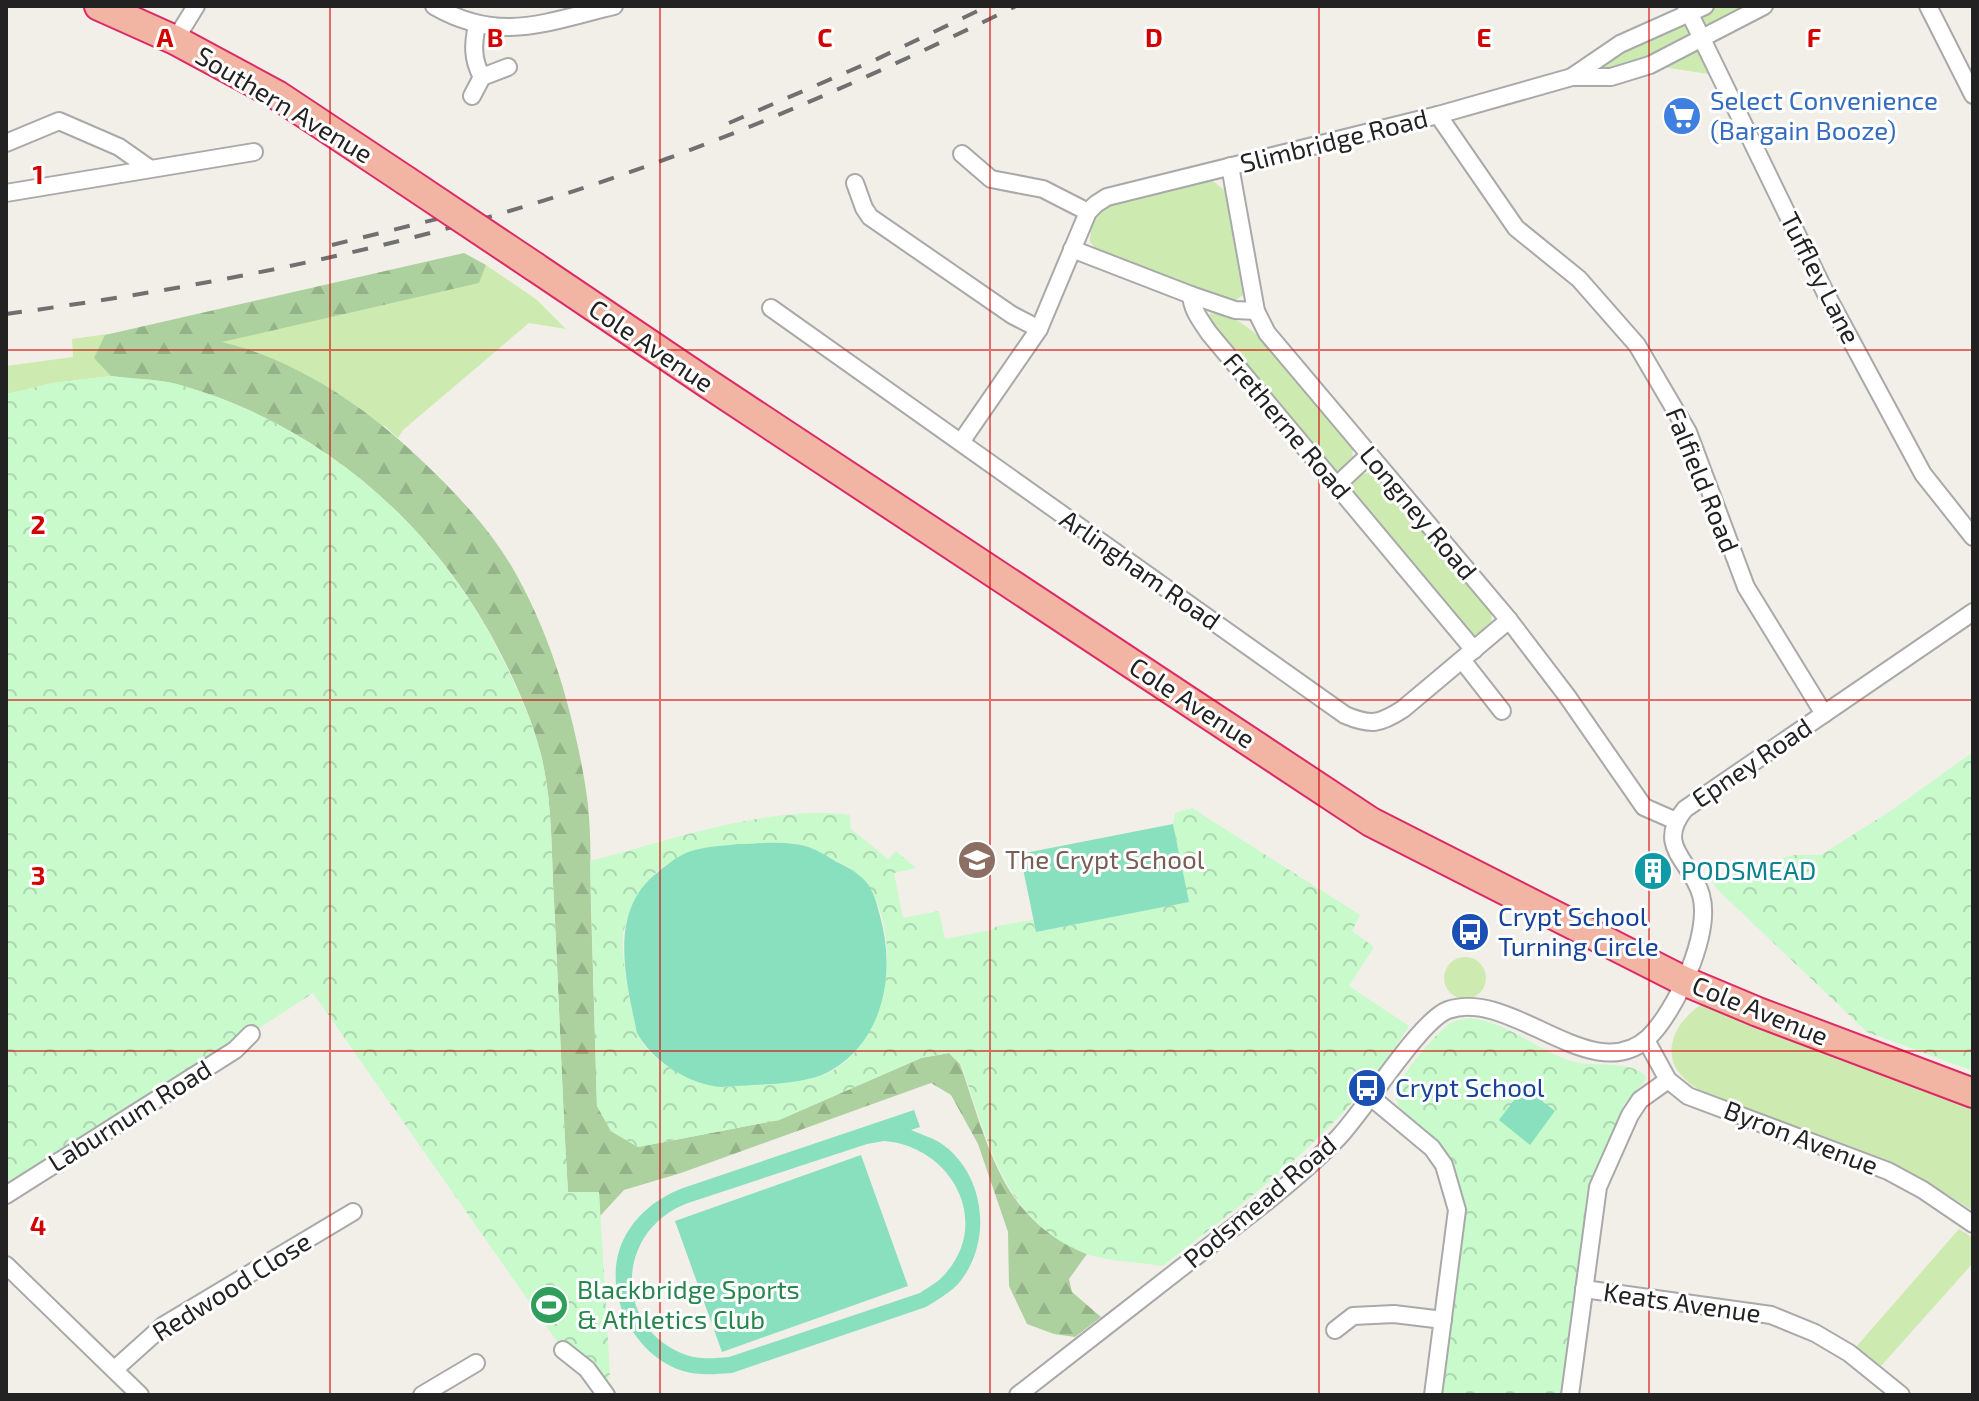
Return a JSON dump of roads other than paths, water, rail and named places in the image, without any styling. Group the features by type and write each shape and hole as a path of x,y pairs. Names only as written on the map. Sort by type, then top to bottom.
{"highway":[{"name":"Southern Avenue","path":"99,6 175,40 296,107 462,218"},
{"name":"Cole Avenue","path":"462,218 1371,822 1684,981 1973,1093"}],"street":[{"path":"175,40 196,6"},
{"path":"434,6 477,25 513,29 614,6"},
{"name":"Slimbridge Road","path":"1092,208 1107,197 1438,115 1572,77 1611,77 1650,65 1764,6"},
{"path":"1928,6 1973,95"},
{"name":"Slimbridge Road","path":"1572,77 1620,44 1693,8"},
{"name":"Tuffley Lane","path":"1693,8 1701,37 1826,294 1915,460 1973,537"},
{"path":"477,25 473,44 476,66 482,77"},
{"path":"472,96 482,77 508,67"},
{"name":"Falfield Road","path":"1438,115 1516,228 1579,279 1637,345 1688,432 1746,587 1824,714"},
{"path":"6,143 59,121 119,147 149,168"},
{"path":"6,193 254,152"},
{"path":"961,442 1039,329 1092,208 1043,189 991,179 962,154"},
{"name":"Longney Road","path":"1230,166 1256,311 1267,333 1509,620 1567,696 1644,807 1656,815 1676,821"},
{"path":"855,183 870,217 1012,315 1039,329"},
{"path":"1072,249 1235,310 1256,311"},
{"name":"Fretherne Road","path":"1191,295 1197,315 1209,333 1337,485 1468,655 1502,711"},
{"name":"Arlingham Road","path":"771,308 1345,715 1363,723 1384,721 1509,620"},
{"path":"1337,485 1369,455"},
{"name":"Epney Road","path":"1684,981 1699,942 1704,916 1701,893 1678,856 1673,837 1676,821 1685,809 1973,612"},
{"path":"1646,1040 1666,1017 1684,981"},
{"name":"Podsmead Road","path":"1018,1395 1298,1175 1342,1134 1417,1036 1432,1020 1447,1011 1491,1009 1598,1052 1628,1049 1646,1040"},
{"name":"Laburnum Road","path":"6,1195 235,1050 251,1034"},
{"name":"Byron Avenue","path":"1646,1040 1668,1080 1688,1096 1908,1181 1973,1224"},
{"path":"1570,1395 1598,1187 1630,1115 1640,1100 1668,1080"},
{"path":"1372,1098 1432,1148 1444,1165 1457,1210 1433,1395"},
{"name":"Redwood Close","path":"115,1369 164,1325 353,1212"},
{"path":"6,1265 140,1395"},
{"name":"Keats Avenue","path":"1584,1289 1771,1315 1815,1333 1849,1353 1901,1395"},
{"path":"1335,1330 1353,1316 1394,1314 1443,1320"},
{"path":"563,1350 587,1369 606,1395"},
{"path":"422,1395 476,1363"}],"railway":[{"path":"729,123 875,60 988,6"},
{"path":"6,314 257,273 423,235 505,212 666,159 755,124 887,67 1016,6"},
{"path":"332,245 441,218"}],"place":[{"name":"Select Convenience (Bargain Booze)","path":"1682,116"},
{"name":"The Crypt School","path":"977,860"},
{"name":"PODSMEAD","path":"1653,871"},
{"name":"Crypt School Turning Circle","path":"1470,932"},
{"name":"Crypt School","path":"1367,1088"},
{"name":"Blackbridge Sports & Athletics Club","path":"549,1305"}]}
